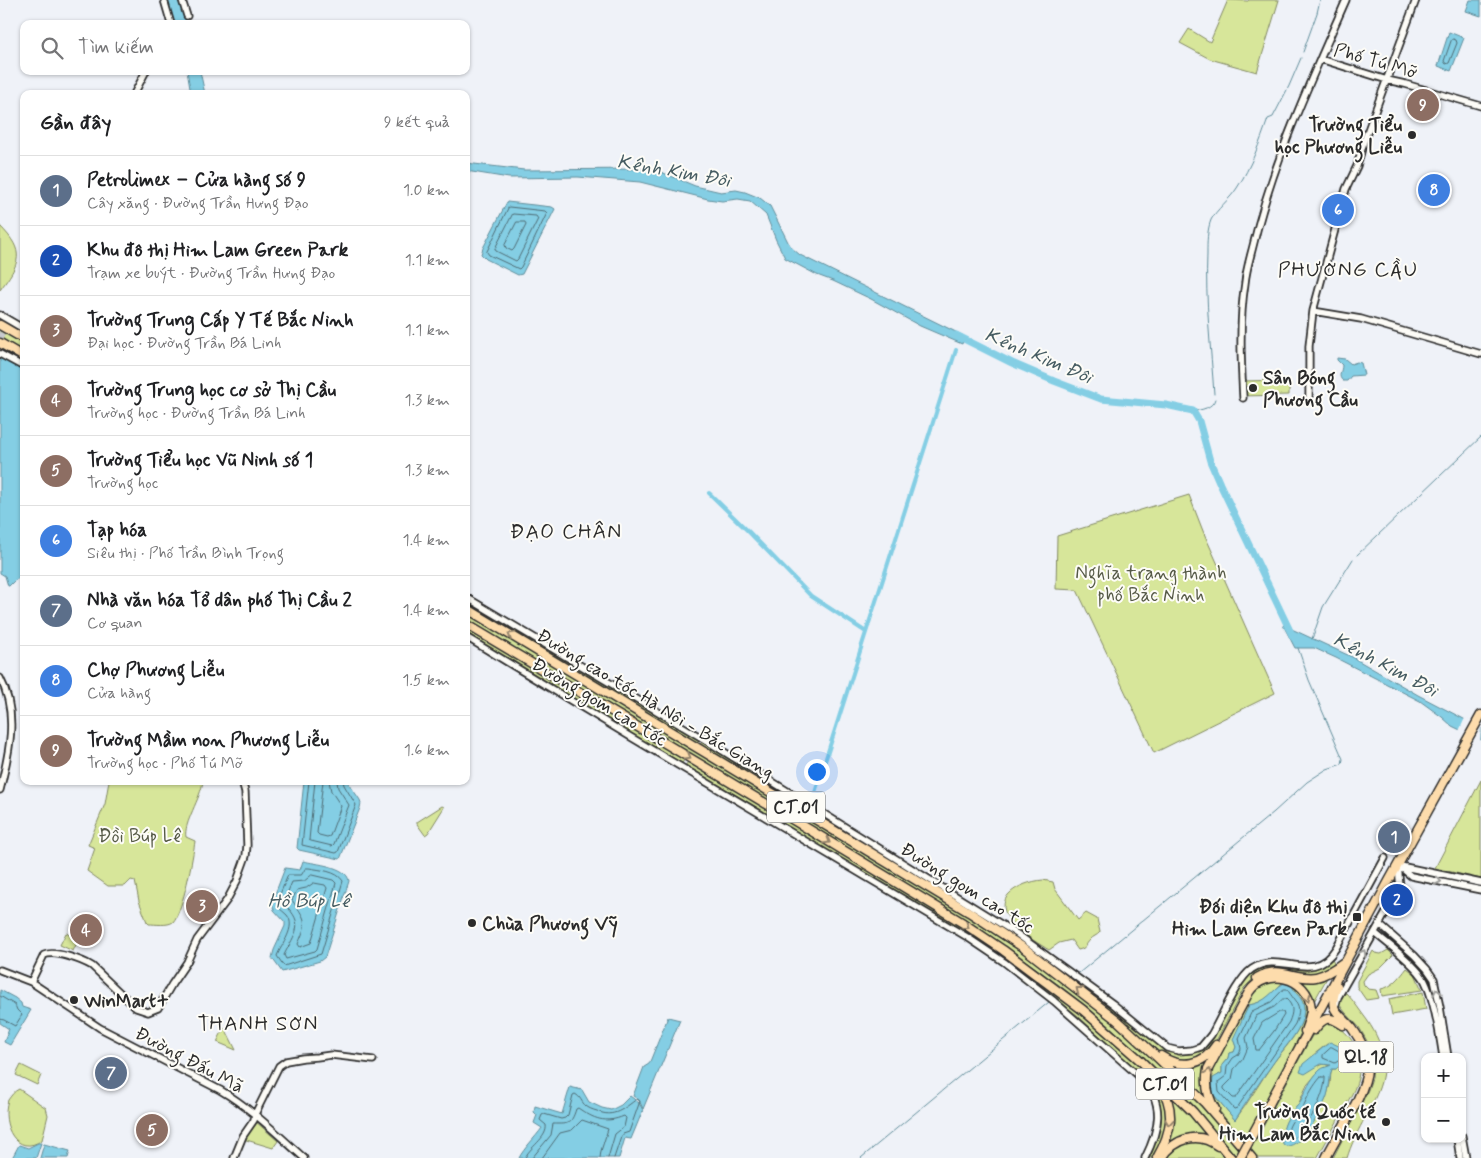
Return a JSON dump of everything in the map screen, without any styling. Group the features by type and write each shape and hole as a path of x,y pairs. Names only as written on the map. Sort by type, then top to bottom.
{"highway":[{"path":"3,326 20,337"},
{"path":"0,343 20,355"},
{"name":"Đường cao tốc Hà Nội - Bắc Giang","path":"470,610 969,912 1030,952 1117,1020 1158,1058 1204,1102 1252,1158"},
{"name":"Đường cao tốc Hà Nội - Bắc Giang","path":"470,626 963,924 1016,960 1091,1017 1141,1061 1200,1121 1231,1158"},
{"path":"1240,1158 1481,715"},
{"path":"1117,1020 1170,1062 1192,1063 1212,1050 1246,989 1264,974 1276,972 1315,977 1327,973 1347,960"},
{"path":"1336,1012 1334,993 1347,960"},
{"path":"1241,1145 1210,1102 1206,1079 1208,1069 1215,1054 1250,990 1259,982 1271,978 1292,980 1300,986 1308,997 1311,1007 1310,1015 1297,1054"},
{"name":"QL.18","path":"1326,1158 1362,1091 1367,1069 1364,1049 1360,1039 1336,1012"},
{"path":"1091,1017 1157,1080 1165,1094 1170,1109 1170,1124 1165,1142 1157,1158"},
{"path":"1302,1046 1322,1020 1333,1019 1344,1026 1351,1034 1358,1045 1362,1057 1362,1072 1357,1090 1320,1158"},
{"path":"1162,1158 1175,1143 1193,1138 1204,1139 1214,1143 1231,1158"}],"main road":[{"path":"164,0 170,20"},
{"path":"182,0 187,16"},
{"path":"1243,398 1241,349 1245,282 1260,217 1280,157 1346,0"},
{"path":"1309,398 1309,346 1313,311 1346,189 1357,166 1364,141 1416,0"},
{"name":"Phố Tú Mỡ","path":"1320,59 1386,80 1481,106"},
{"path":"136,90 144,75"},
{"path":"1313,311 1361,319 1481,354"},
{"path":"0,315 20,327"},
{"path":"3,326 10,321"},
{"path":"0,354 20,365"},
{"name":"Đường gom cao tốc","path":"470,599 702,738 1017,934 1113,1004 1163,1045 1174,1051 1192,1050 1201,1047 1207,1041 1241,980 1249,970 1262,964 1276,962 1299,967 1312,967 1328,959 1340,941 1385,858"},
{"name":"Đường gom cao tốc","path":"470,639 942,921 1004,962 1054,1001 1141,1078 1151,1092 1157,1108 1157,1128 1145,1158"},
{"path":"0,678 7,696 11,724 7,760 0,790"},
{"path":"31,982 44,955 54,954 86,962 136,1008 148,1012 158,1008 187,962 197,940 227,900 237,881 246,856 247,845 243,785"},
{"path":"1398,865 1481,883"},
{"path":"1398,865 1411,876 1481,890"},
{"path":"1336,1012 1338,997 1400,888 1398,865"},
{"path":"1380,925 1414,955 1434,979 1440,1007 1444,1052"},
{"path":"1375,933 1409,962 1426,982 1444,1052"},
{"path":"1409,962 1414,955"},
{"name":"Đường Đấu Mã","path":"0,970 31,982 98,1027 222,1090 241,1102 304,1158"},
{"path":"234,1158 243,1136 254,1120 255,1114 279,1066 286,1062 303,1058 331,1055 373,1060"},
{"path":"1458,1143 1460,1158"},
{"path":"1463,1143 1466,1158"}],"green space":[{"path":"1228,0 1279,0 1257,72 1210,59 1180,43 1189,29 1210,42"},
{"path":"0,226 14,243 17,258 16,265 0,290"},
{"path":"0,330 20,342 20,350 0,337"},
{"path":"1289,380 1289,395 1241,396 1241,381"},
{"name":"Nghĩa trang thành phố Bắc Ninh","path":"1189,495 1203,531 1275,693 1154,753 1077,590 1056,589 1057,536"},
{"path":"470,602 700,740 697,744 470,607"},
{"path":"470,614 989,929 1045,968 1089,1002 1136,1043 1211,1116 1245,1158 1238,1158 1164,1078 1085,1005 1022,958 983,932 470,621"},
{"path":"470,629 685,759 682,763 679,763 470,636"},
{"path":"702,742 1023,941 1111,1005 1161,1048 1168,1051 1188,1054 1206,1046 1211,1041 1243,983 1255,972 1267,967 1309,970 1320,967 1332,959 1334,962 1323,973 1255,977 1244,988 1217,1039 1204,1055 1187,1062 1163,1055 1117,1015 1034,952 699,746"},
{"path":"690,761 946,916 1011,958 1085,1015 1141,1066 1157,1086 1166,1102 1167,1126 1155,1158 1147,1158 1159,1129 1159,1106 1143,1077 1077,1015 1005,960 950,923 689,770 685,766"},
{"path":"1481,780 1481,879 1435,868"},
{"name":"Đồi Búp Lê","path":"108,785 202,785 187,825 186,837 195,841 187,883 177,916 173,922 149,924 147,922 139,901 135,881 131,880 125,886 108,886 87,871 95,848 88,845 105,804"},
{"path":"442,806 444,807 443,809 425,835 417,822"},
{"path":"1043,880 1053,882 1055,889 1078,920 1086,913 1097,919 1100,932 1083,948 1078,950 1071,940 1059,943 1049,950 1025,934 1009,919 1004,903 1008,895 1024,884"},
{"path":"66,933 79,939 73,951 60,945"},
{"path":"1388,950 1393,955 1380,968 1368,974 1363,981 1368,989 1376,990 1379,998 1366,1000 1357,987 1357,981 1373,951 1381,954"},
{"path":"1407,968 1415,974 1422,990 1382,996 1381,989 1393,984"},
{"path":"1288,976 1328,976 1312,1005"},
{"path":"1283,979 1301,990 1308,1006 1305,1024 1245,1144 1214,1104 1208,1085 1213,1063 1249,996 1262,983","holes":["1282,983 1297,992 1302,999 1304,1008 1301,1023 1294,1036 1235,1120 1214,1095 1218,1075 1222,1073 1222,1065 1228,1058 1229,1053 1234,1052 1236,1047 1234,1041 1249,1005 1263,1000"]},
{"path":"1423,992 1426,1009 1392,1015 1389,999"},
{"path":"1346,993 1367,1020 1378,1040 1383,1058 1382,1075 1378,1091 1354,1139 1347,1158 1333,1158 1368,1090 1373,1067 1373,1060 1367,1041 1359,1027 1339,1004 1341,997"},
{"path":"1330,1021 1351,1039 1358,1054 1359,1063 1359,1072 1354,1089 1317,1158 1257,1158 1250,1151 1317,1028","holes":["1327,1044 1341,1047 1349,1046 1353,1057 1336,1069 1332,1069 1328,1092 1318,1116 1297,1142 1282,1142 1286,1122 1298,1105 1307,1085 1320,1070 1330,1066 1324,1064 1319,1066 1312,1056"]},
{"path":"224,1028 226,1030 236,1050 217,1042"},
{"path":"1212,1053 1208,1066 1208,1102 1167,1063 1174,1065"},
{"path":"21,1065 41,1075 37,1085 16,1075"},
{"path":"1164,1086 1215,1140 1196,1135 1161,1158 1171,1129"},
{"path":"19,1089 46,1108 48,1115 42,1140 33,1144 25,1145 18,1142 13,1136 6,1119 8,1100"},
{"path":"255,1121 278,1141 273,1148 243,1139"},
{"path":"1204,1140 1216,1148 1224,1158 1164,1158 1176,1144"}],"water":[{"path":"167,0 180,0 186,20 173,20"},
{"path":"1470,0 1481,0 1481,16 1466,11"},
{"path":"1449,32 1464,38 1451,71 1438,66"},
{"path":"188,75 201,75 204,90 190,90"},
{"path":"470,163 524,170 640,169 661,172 695,186 721,192 736,190 745,192 760,198 770,206 788,242 800,255 964,336 962,344 920,326 871,299 817,275 785,258 766,215 750,201 708,199 640,182 578,177 509,178 470,172"},
{"path":"507,202 552,207 555,209 522,274 518,275 486,259 481,254"},
{"path":"0,357 20,368 20,577 8,586 5,576 0,573"},
{"path":"1337,358 1345,359 1351,364 1361,363 1364,375 1351,376 1347,381 1343,381 1340,376 1342,365"},
{"name":"Kênh Kim Đôi","path":"1283,625 1352,657 1481,728 1481,740 1452,726 1420,701 1336,658 1314,648 1295,648"},
{"name":"Hồ Búp Lê","path":"304,785 350,785 361,803 340,859 297,848"},
{"name":"Hồ Búp Lê","path":"303,861 337,869 347,876 349,881 325,957 320,961 282,972 272,958 285,922 274,910 272,902 285,868 300,870"},
{"path":"1284,983 1292,985 1304,1005 1301,1023 1235,1120 1214,1095 1212,1089 1213,1078 1222,1073 1222,1065 1228,1058 1229,1053 1234,1052 1236,1047 1233,1039 1249,1005 1260,1002"},
{"path":"0,990 15,998 21,1003 22,1007 31,1010 10,1045 4,1042 9,1029 0,1023"},
{"path":"668,1017 680,1020 643,1109 639,1100 633,1096 644,1067 649,1064"},
{"path":"1330,1042 1341,1047 1349,1046 1353,1062 1349,1060 1336,1069 1332,1069 1327,1096 1311,1127 1299,1141 1286,1146 1283,1144 1282,1136 1288,1118 1300,1102 1314,1077 1321,1069 1331,1065 1321,1064 1305,1074 1300,1072 1303,1064"},
{"path":"570,1087 582,1090 589,1102 602,1108 611,1110 621,1105 630,1096 639,1103 643,1110 631,1139 625,1138 619,1158 519,1158 542,1128 534,1123 537,1115 534,1112 535,1106 562,1114"},
{"path":"41,1143 36,1158 12,1158 19,1145 28,1148"},
{"path":"44,1144 70,1151 68,1158 40,1158"}],"pier":[{"path":"1465,718 1481,727 1480,742 1459,731"}],"waterway":[{"path":"1303,52 1320,0"},
{"path":"1214,394 1207,289 1207,241 1211,220 1234,192 1247,172 1268,119 1273,117 1301,58"},
{"name":"Kênh Kim Đôi","path":"956,335 1012,363 1101,399 1166,405 1193,411 1199,421 1210,461 1220,484 1293,637"},
{"path":"812,802 956,350"},
{"path":"1193,411 1212,405 1215,399"},
{"path":"1357,555 1481,437"},
{"path":"709,493 811,596 866,632"},
{"path":"1312,639 1323,607 1353,559"},
{"path":"1079,973 1274,812 1307,782 1327,769 1342,764 1343,759 1309,680 1298,648"},
{"path":"861,1158 1049,1002"}],"tunnel":[{"path":"0,338 6,328"}],"place":[{"name":"Trường Mầm non Phương Liễu","path":"1423,105"},
{"name":"Trường Tiểu học Phương Liễu","path":"1412,135"},
{"name":"Chợ Phương Liễu","path":"1434,190"},
{"name":"Tạp hóa","path":"1338,210"},
{"name":"Sân Bóng Phương Cầu","path":"1253,388"},
{"name":"Petrolimex – Cửa hàng số 9","path":"1394,837"},
{"name":"Khu đô thị Him Lam Green Park","path":"1397,900"},
{"name":"Trường Trung Cấp Y Tế Bắc Ninh","path":"202,906"},
{"name":"Đối diện Khu đô thị Him Lam Green Park","path":"1357,917"},
{"name":"Chùa Phương Vỹ","path":"472,923"},
{"name":"Trường Trung học cơ sở Thị Cầu","path":"86,930"},
{"name":"WinMart+","path":"74,1000"},
{"name":"Nhà văn hóa Tổ dân phố Thị Cầu 2","path":"111,1073"},
{"name":"Trường Quốc tế Him Lam Bắc Ninh","path":"1386,1122"},
{"name":"Trường Tiểu học Vũ Ninh số 1","path":"152,1130"}],"district":[{"name":"PHƯƠNG CẦU","path":"1348,269"},
{"name":"ĐẠO CHÂN","path":"566,531"},
{"name":"THANH SƠN","path":"258,1023"}]}
